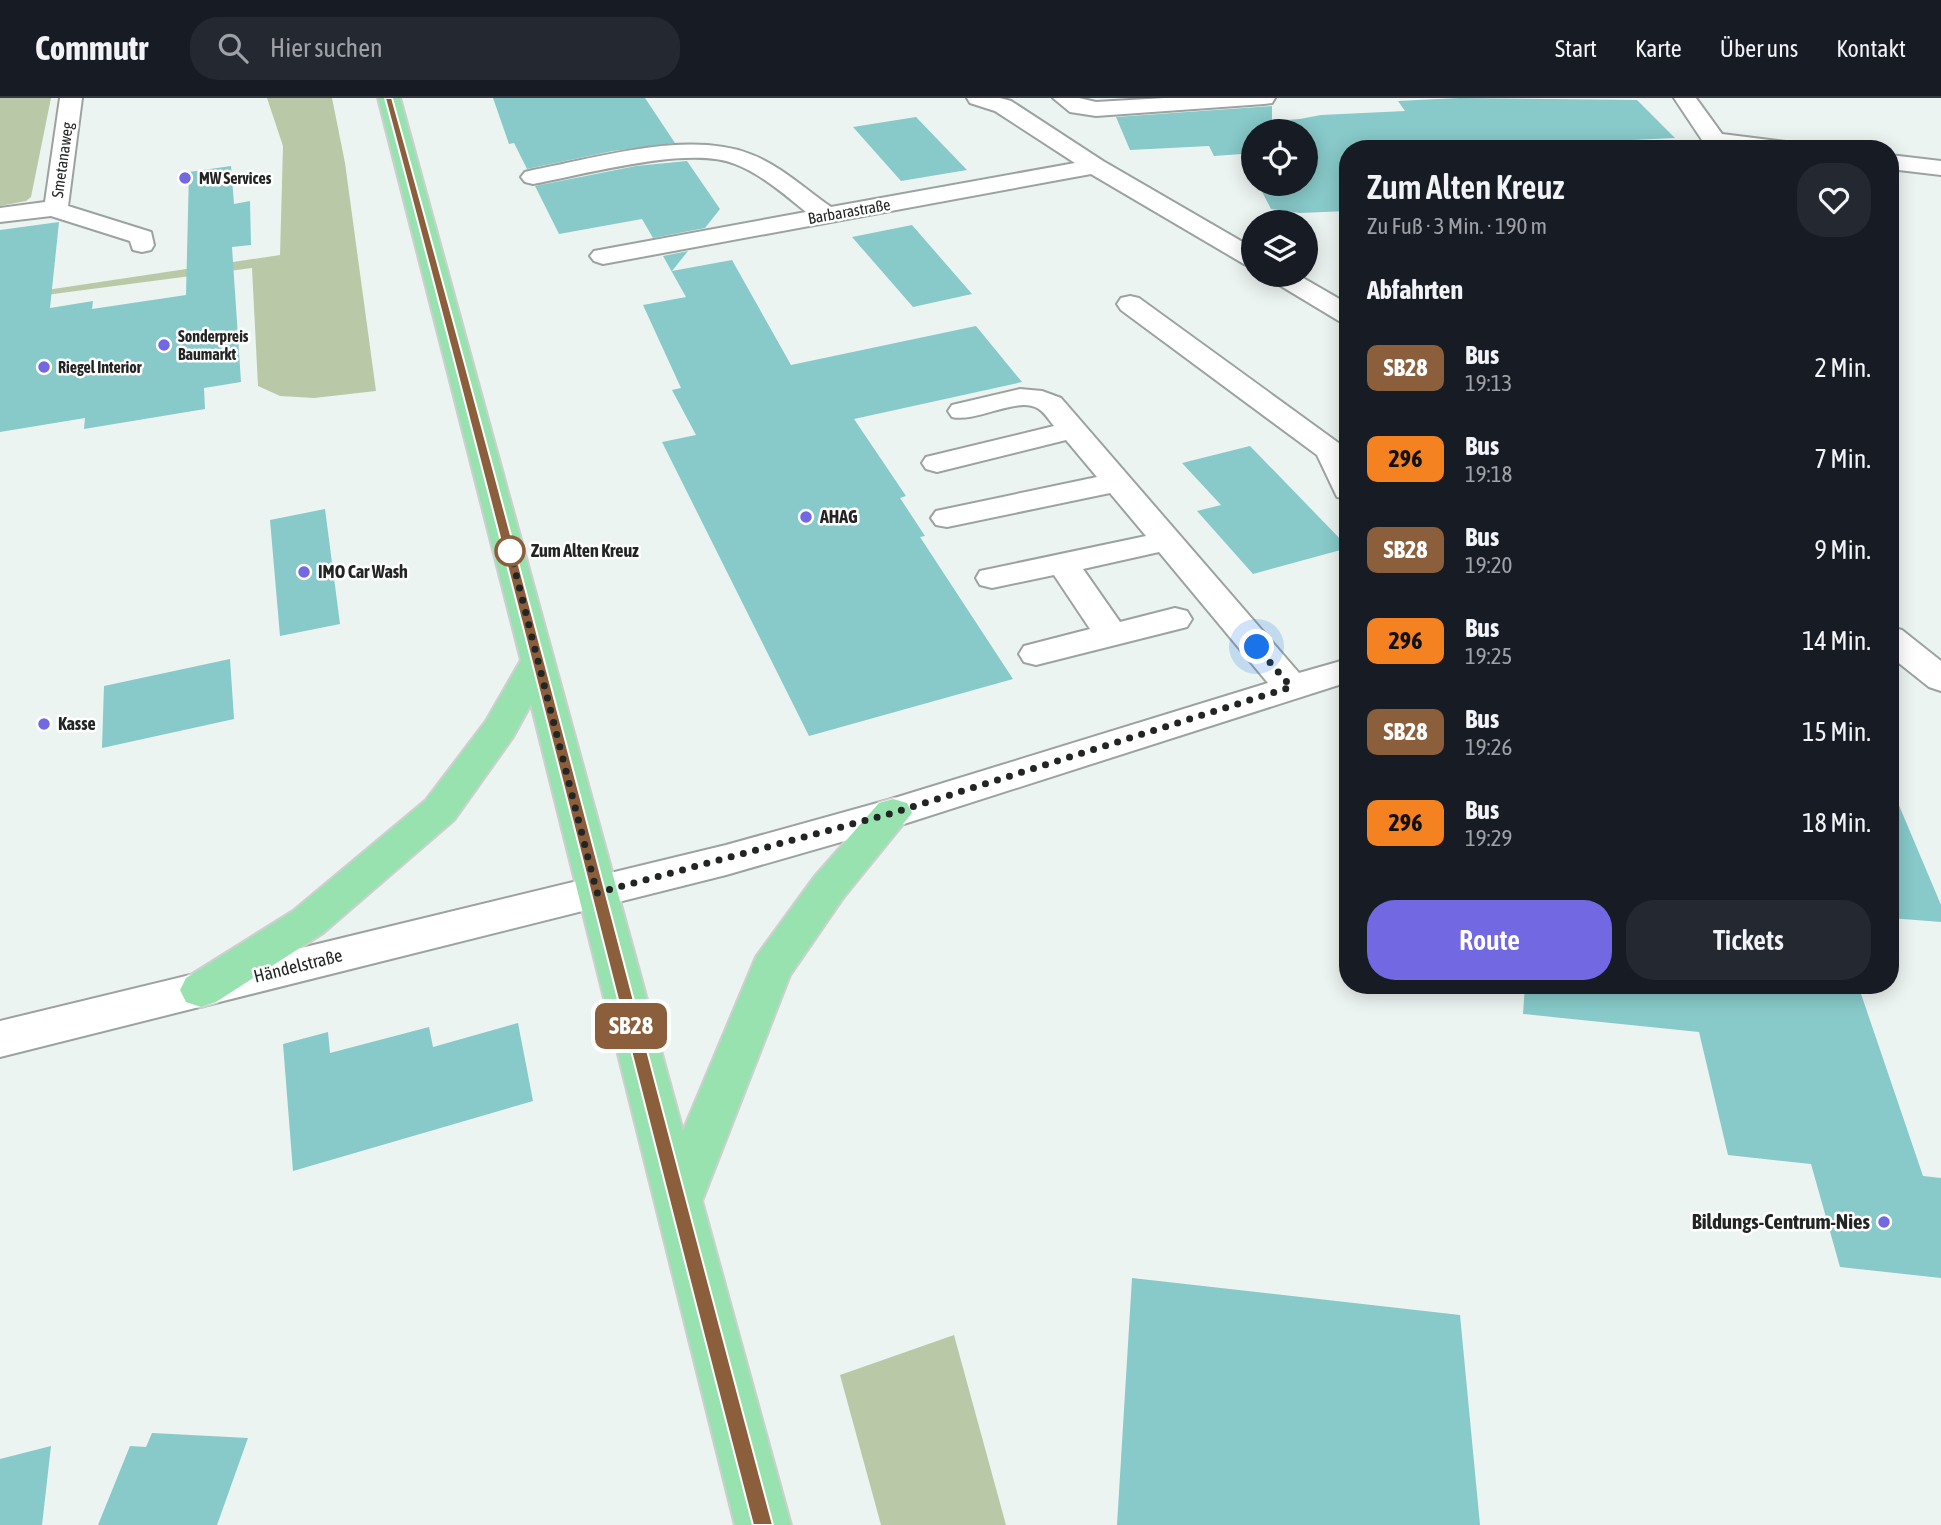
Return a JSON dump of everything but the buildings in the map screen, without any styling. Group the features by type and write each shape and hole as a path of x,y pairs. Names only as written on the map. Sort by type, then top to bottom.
{"main road":[{"path":"388,98 480,433 597,893 763,1525"},
{"path":"201,990 308,922 440,810 500,728 538,660"},
{"path":"677,1201 771,969 829,887 893,813"}],"street":[{"name":"Smetanaweg","path":"0,215 56,208 71,98"},
{"path":"978,98 1003,106 1095,166 1241,252"},
{"path":"1063,98 1078,107 1096,109 1264,98"},
{"path":"1685,98 1714,140"},
{"path":"533,177 676,154 722,153 750,163 826,215"},
{"path":"1899,163 1941,168"},
{"name":"Barbarastraße","path":"603,256 1095,166"},
{"path":"56,208 62,214 142,237 142,245"},
{"path":"1300,287 1339,310"},
{"path":"1130,304 1329,450 1339,467"},
{"path":"962,411 1019,398 1045,399 1291,687"},
{"path":"937,463 1073,430"},
{"path":"947,518 1117,482"},
{"path":"992,578 1168,541"},
{"path":"1063,563 1112,636"},
{"path":"1036,654 1175,619"},
{"path":"1899,645 1941,679"},
{"path":"597,893 893,813 1339,673"},
{"name":"Händelstraße","path":"0,1039 597,893"}],"green space":[{"path":"0,98 51,98 31,197 26,201 0,206"},
{"path":"267,98 332,98 345,163 376,391 314,398 280,396 258,386 252,268 0,301 0,297 280,255 283,146"},
{"path":"954,1335 1006,1525 881,1525 840,1375"}],"bus line":[{"name":"SB28","path":"388,98 480,433 622,992 763,1525"}],"place":[{"name":"MW Services","path":"185,178"},
{"name":"Sonderpreis Baumarkt","path":"164,345"},
{"name":"Riegel Interior","path":"44,367"},
{"name":"AHAG","path":"806,517"},
{"name":"Zum Alten Kreuz","path":"510,551"},
{"name":"IMO Car Wash","path":"304,572"},
{"name":"Kasse","path":"44,724"},
{"name":"Bildungs-Centrum-Nies","path":"1884,1222"}],"route":[{"path":"510,551 507,539 597,893 893,813 1291,687 1257,647"}]}
